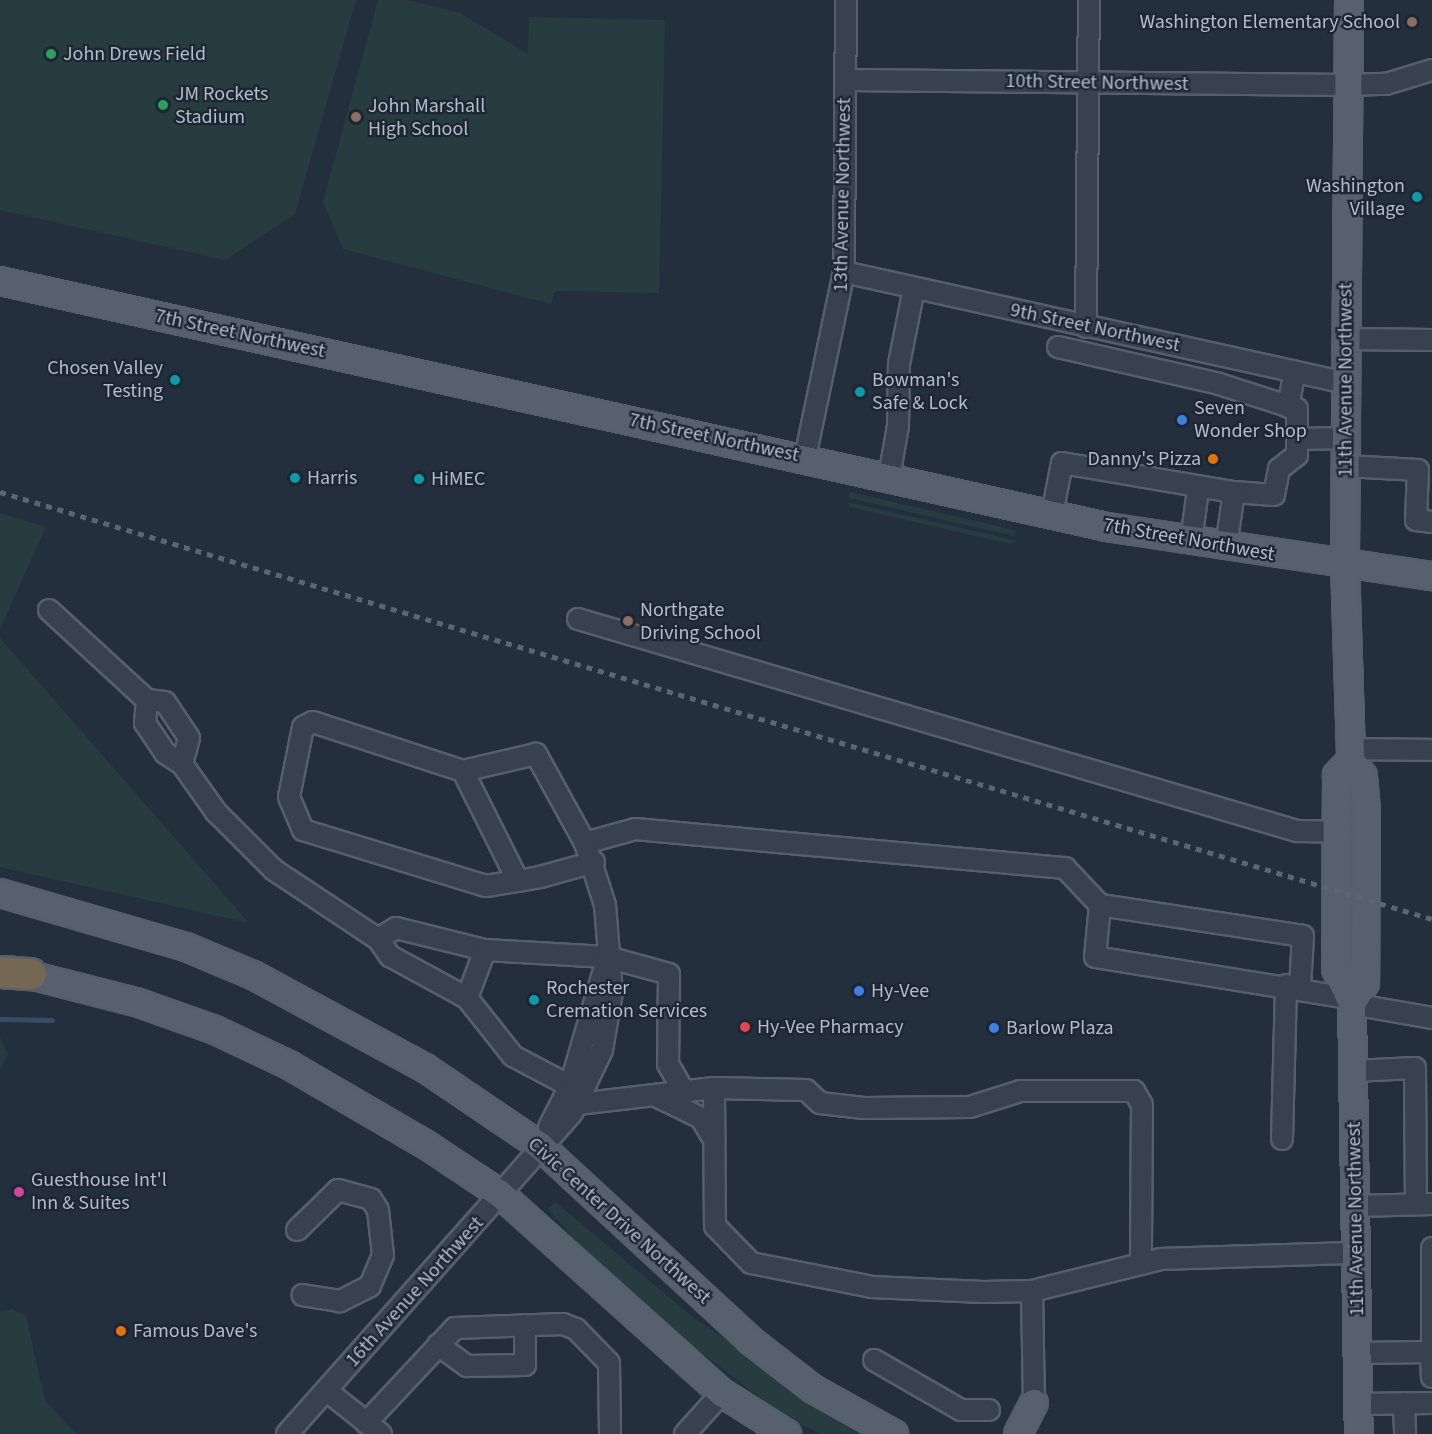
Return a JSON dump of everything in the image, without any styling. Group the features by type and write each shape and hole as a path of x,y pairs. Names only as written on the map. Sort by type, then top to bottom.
{"highway":[{"path":"0,970 31,974"}],"main road":[{"name":"11th Avenue Northwest","path":"1349,0 1345,564 1350,754 1363,776 1366,810 1365,983 1350,1001"},
{"name":"7th Street Northwest","path":"0,281 1052,514 1226,547 1432,576"},
{"name":"11th Avenue Northwest","path":"1350,754 1337,775 1336,969 1350,1001 1359,1434"},
{"name":"Civic Center Drive Northwest","path":"0,893 137,929 253,975 360,1029 540,1146 751,1341 813,1389 894,1434"},
{"path":"31,974 176,1016 289,1065 500,1194 722,1393 787,1434"},
{"path":"1018,1434 1034,1403"},
{"path":"1034,1403 1038,1434"}],"street":[{"name":"13th Avenue Northwest","path":"805,458 844,272 846,0"},
{"path":"1089,0 1092,328 1095,354"},
{"name":"10th Street Northwest","path":"846,80 1349,85 1386,84 1432,70"},
{"name":"9th Street Northwest","path":"844,272 1346,383"},
{"path":"889,477 898,426 899,364 914,288"},
{"path":"1346,339 1432,340"},
{"path":"1146,366 1151,341"},
{"path":"1052,514 1062,463 1198,490 1274,495 1279,469 1297,455 1297,410 1219,384 1058,347"},
{"path":"1219,384 1224,357"},
{"path":"1288,407 1295,372"},
{"path":"1297,439 1346,438"},
{"path":"1346,466 1425,463 1416,520 1432,522"},
{"path":"1191,541 1198,490"},
{"path":"1226,547 1234,492"},
{"path":"49,610 147,700 165,702 189,738 182,764"},
{"path":"578,619 1297,831 1336,832"},
{"path":"147,700 145,723 165,753 182,764 216,812 274,870 378,939 390,956 467,998 513,1056 574,1095 658,1096 714,1088 806,1090 820,1103 864,1108 970,1107 1020,1091 1134,1091 1142,1105 1141,1261"},
{"path":"518,881 463,771 313,722 303,727 289,797 293,815 303,830 486,886 518,881 594,862"},
{"path":"1350,754 1432,750"},
{"name":"16th Avenue Northwest","path":"287,1434 540,1146 602,1050 612,992 607,957 605,904 594,862 585,843 536,754 463,771"},
{"path":"585,843 634,829 1065,868 1100,905 1303,936 1293,986 1282,1139"},
{"path":"1100,905 1095,957 1293,986 1350,1001 1432,1018"},
{"path":"378,939 396,928 485,950 607,957 669,974 668,1064 685,1093"},
{"path":"467,998 485,950"},
{"path":"1353,1071 1415,1068 1424,1204 1356,1206"},
{"path":"714,1088 712,1136 715,1226 752,1263 907,1292 1032,1291 1141,1261 1356,1253"},
{"path":"658,1096 701,1118 712,1136"},
{"path":"297,1230 338,1190 371,1199 378,1210 382,1255 370,1286 340,1301 302,1295"},
{"path":"1432,1248 1432,1377"},
{"path":"1032,1291 1034,1403"},
{"path":"327,1391 374,1428 438,1345 454,1328 525,1325 576,1329 609,1363 610,1434"},
{"path":"438,1345 467,1366 525,1365 525,1325"},
{"path":"1358,1353 1432,1352"},
{"path":"874,1360 961,1410 989,1410"},
{"path":"685,1434 722,1393"},
{"path":"1404,1403 1405,1434"},
{"path":"1359,1404 1432,1403"}],"green space":[{"name":"JM Rockets Stadium","path":"0,0 356,0 295,214 225,260 0,210"},
{"path":"378,0 407,0 460,13 528,54 529,17 665,20 659,293 555,291 551,304 343,249 323,202"},
{"path":"850,492 1017,530 1015,536 849,498"},
{"path":"847,502 1018,541 1010,544 850,507"},
{"path":"0,513 46,527 0,629"},
{"path":"0,638 249,923 0,867"},
{"path":"0,1037 8,1054 0,1070"},
{"path":"555,1202 695,1319 869,1434 821,1434 782,1415 616,1286 548,1209"},
{"path":"12,1309 26,1316 45,1401 76,1434 0,1434 0,1312"}],"waterway":[{"path":"0,1019 52,1020"}],"railway":[{"path":"0,492 1432,919"}],"place":[{"name":"Washington Elementary School","path":"1412,22"},
{"name":"John Drews Field","path":"51,54"},
{"name":"JM Rockets Stadium","path":"163,105"},
{"name":"John Marshall High School","path":"356,117"},
{"name":"Washington Village","path":"1417,197"},
{"name":"Chosen Valley Testing","path":"175,380"},
{"name":"Bowman's Safe & Lock","path":"860,392"},
{"name":"Seven Wonder Shop","path":"1182,420"},
{"name":"Danny's Pizza","path":"1213,459"},
{"name":"Harris","path":"295,478"},
{"name":"HiMEC","path":"419,479"},
{"name":"Northgate Driving School","path":"628,621"},
{"name":"Hy-Vee","path":"859,991"},
{"name":"Rochester Cremation Services","path":"534,1000"},
{"name":"Hy-Vee Pharmacy","path":"745,1027"},
{"name":"Barlow Plaza","path":"994,1028"},
{"name":"Guesthouse Int'l Inn & Suites","path":"19,1192"},
{"name":"Famous Dave's","path":"121,1331"}]}
